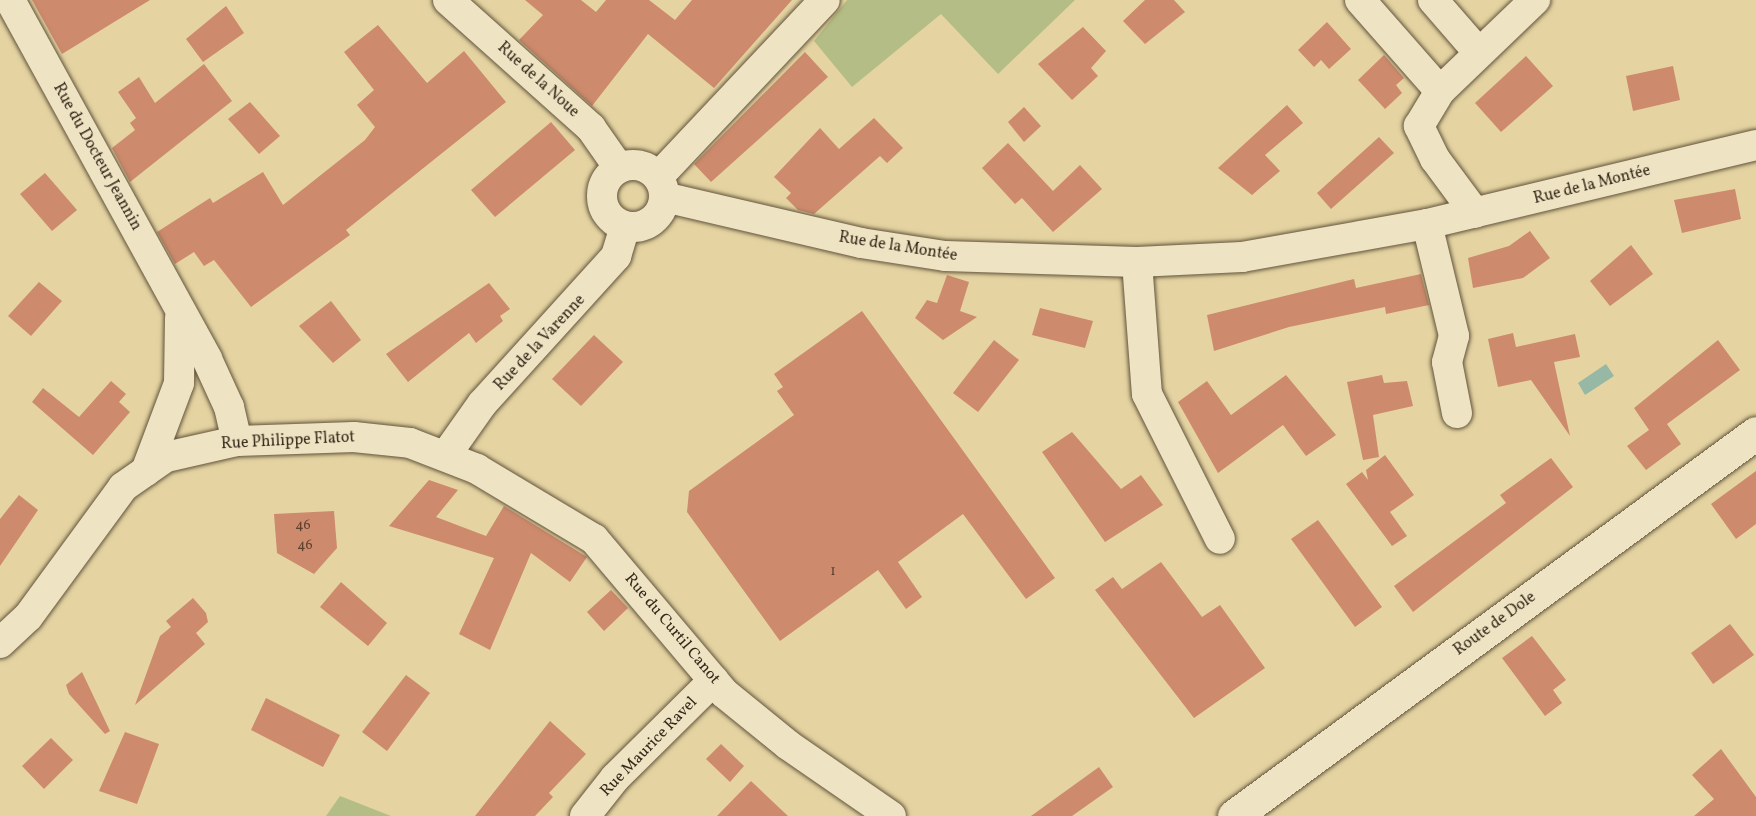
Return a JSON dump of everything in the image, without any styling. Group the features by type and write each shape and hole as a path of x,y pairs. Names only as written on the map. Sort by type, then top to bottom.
{"main road":[{"name":"Route de Dole","path":"1234,816 1756,433"}],"street":[{"name":"Rue du Docteur Jeannin","path":"10,0 229,407 237,441"},
{"name":"Rue de la Noue","path":"448,0 591,128 619,168"},
{"path":"661,187 636,165 619,168 605,181 602,199 609,216 625,226 652,221 661,187 825,0"},
{"path":"1360,0 1440,91"},
{"path":"1433,0 1479,53"},
{"path":"1475,213 1419,126 1440,91 1535,0"},
{"name":"Rue de la Montée","path":"661,187 861,243 945,256 1137,262 1242,257 1427,224 1756,146"},
{"path":"1427,224 1454,336 1447,362 1457,413"},
{"name":"Rue de la Varenne","path":"446,455 482,404 609,264 625,226"},
{"path":"1137,262 1147,394 1220,539"},
{"name":"Rue du Docteur Jeannin","path":"146,471 179,383 180,315"},
{"name":"Rue Philippe Flatot","path":"0,643 28,617 123,487 166,457 237,441 385,439 446,455"},
{"name":"Rue du Curtil Canot","path":"446,455 594,539 714,680 788,745 891,816"},
{"name":"Rue Maurice Ravel","path":"585,816 615,778 714,680"}],"green space":[{"path":"847,0 1075,0 998,74 941,14 852,87 814,41"},
{"path":"340,796 391,816 326,816"}],"shaded area":[{"path":"1606,364 1614,376 1585,395 1578,383"}],"building":[{"path":"32,0 150,0 62,54"},
{"path":"525,0 581,0 596,12 606,0 649,0 675,20 692,0 792,0 714,88 648,34 592,106 519,40 543,15"},
{"path":"1145,0 1174,0 1185,12 1145,44 1123,21"},
{"path":"226,6 244,33 203,62 186,39"},
{"path":"1327,22 1351,49 1329,69 1321,60 1314,67 1298,50"},
{"path":"378,25 427,83 464,51 506,102 346,230 350,235 251,307 214,260 204,266 194,252 175,264 157,232 210,198 213,203 263,172 283,205 365,140 375,127 357,105 374,90 344,52"},
{"path":"1083,27 1106,51 1091,68 1098,76 1072,100 1038,64"},
{"path":"805,52 828,77 711,182 694,164"},
{"path":"1384,55 1404,78 1396,85 1402,93 1385,109 1358,80"},
{"path":"1526,56 1553,86 1501,132 1475,103"},
{"path":"204,64 232,101 130,182 112,148 135,130 130,123 136,118 118,92 139,77 155,103"},
{"path":"1673,66 1680,100 1633,111 1626,76"},
{"path":"250,102 280,136 259,154 228,119"},
{"path":"1287,105 1303,123 1265,155 1280,171 1252,195 1218,168"},
{"path":"1024,107 1041,126 1024,142 1008,122"},
{"path":"874,118 903,148 887,163 880,156 814,214 798,210 786,198 791,193 774,177 820,128 839,149"},
{"path":"551,122 575,150 495,217 471,190"},
{"path":"1379,137 1394,153 1331,209 1317,193"},
{"path":"1008,143 1053,191 1080,165 1102,189 1053,232 1022,198 1015,204 982,168"},
{"path":"45,173 77,210 52,231 20,194"},
{"path":"1735,189 1741,219 1682,233 1674,200"},
{"path":"1530,231 1550,258 1523,278 1473,288 1468,258 1509,246"},
{"path":"1631,245 1653,274 1610,306 1590,281"},
{"path":"1421,274 1429,305 1386,314 1385,307 1289,327 1214,351 1207,315 1354,279 1356,288"},
{"path":"947,275 969,282 960,311 977,317 943,340 915,318 927,300 937,303"},
{"path":"39,282 62,301 31,336 8,316"},
{"path":"489,283 510,309 500,316 503,321 476,343 469,333 408,382 386,354"},
{"path":"331,301 361,340 333,363 299,326"},
{"path":"1040,308 1093,321 1085,348 1032,335"},
{"path":"862,311 1055,578 1026,599 963,514 898,562 922,597 906,609 878,570 780,641 687,512 689,491 794,415 777,391 783,387 774,374"},
{"path":"1513,333 1516,347 1575,334 1580,357 1554,362 1570,436 1531,380 1498,387 1488,339"},
{"path":"594,335 623,362 581,406 552,379"},
{"path":"994,340 1019,360 978,412 953,393"},
{"path":"1718,340 1740,370 1667,424 1681,444 1646,470 1627,446 1649,430 1634,408"},
{"path":"1286,375 1336,435 1306,456 1283,425 1218,473 1178,402 1207,381 1231,415"},
{"path":"1382,375 1384,383 1407,381 1413,406 1373,415 1379,457 1363,460 1347,382"},
{"path":"111,381 126,394 119,402 130,412 93,455 32,402 43,388 79,417"},
{"path":"1072,432 1121,489 1141,475 1163,505 1105,542 1042,452"},
{"path":"1385,455 1414,495 1390,512 1407,536 1392,546 1346,484 1362,472 1368,480 1366,470"},
{"path":"1551,458 1573,487 1413,612 1394,586 1506,503 1500,495"},
{"path":"1756,471 1756,524 1736,539 1711,504"},
{"path":"429,480 458,490 436,517 486,536 504,506 587,557 570,582 531,553 490,650 459,634 494,558 389,526"},
{"path":"19,495 38,510 0,566 0,519"},
{"path":"334,511 337,548 314,574 277,553 274,514"},
{"path":"1318,520 1382,607 1355,627 1291,539"},
{"path":"1161,562 1202,617 1220,605 1265,668 1194,718 1095,590 1113,577 1122,589"},
{"path":"341,582 387,623 368,646 320,607"},
{"path":"611,590 628,608 604,631 587,612"},
{"path":"193,598 206,613 208,622 196,633 205,644 135,705 160,636 171,627 166,621"},
{"path":"1730,624 1754,655 1713,684 1691,653"},
{"path":"1532,636 1566,680 1553,690 1562,703 1545,716 1502,658"},
{"path":"82,672 110,731 105,734 69,694 66,685"},
{"path":"406,675 430,693 387,751 362,732"},
{"path":"266,698 340,735 323,767 251,730"},
{"path":"550,721 586,754 549,793 553,797 535,816 475,816"},
{"path":"125,732 159,744 137,804 99,791"},
{"path":"51,738 73,760 44,789 22,766"},
{"path":"721,744 744,766 730,782 706,759"},
{"path":"1721,749 1756,797 1756,816 1694,816 1714,799 1692,775"},
{"path":"1099,767 1113,787 1072,816 1031,816"},
{"path":"751,781 788,816 717,816"}]}
